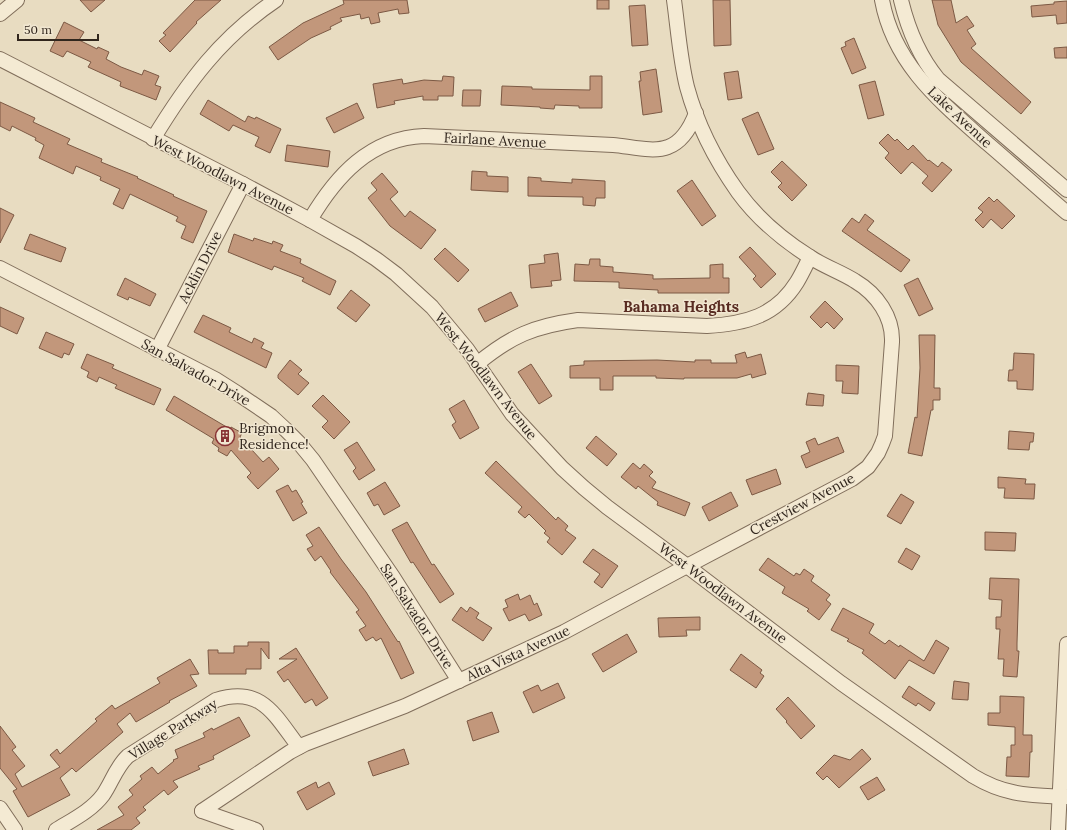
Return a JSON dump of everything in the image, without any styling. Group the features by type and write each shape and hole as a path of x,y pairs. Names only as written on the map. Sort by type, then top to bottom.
{"street":[{"path":"0,14 17,0"},
{"path":"153,139 186,87 217,50 250,19 276,0"},
{"name":"Crestview Avenue","path":"674,0 687,86 696,113 714,152 739,194 771,228 788,242 827,268 855,280 865,288 885,311 889,318 892,330 885,436 878,453 868,467 852,479 687,566"},
{"name":"Lake Avenue","path":"882,0 884,14 896,44 920,80 955,114 1067,213"},
{"name":"Lake Avenue","path":"901,0 911,34 919,51 938,79 1067,190"},
{"name":"West Woodlawn Avenue","path":"0,59 243,184 356,246 396,274 432,307 467,349 512,414 562,468 607,507 841,683 973,776 1008,792 1063,797"},
{"name":"Fairlane Avenue","path":"310,220 322,201 339,180 365,155 378,147 400,139 424,136 616,145 656,150 668,147 679,139 688,129 696,113"},
{"name":"Acklin Drive","path":"157,350 243,184"},
{"path":"477,364 494,350 517,336 562,322 578,320 707,326 728,324 753,318 764,314 783,299 798,280 810,257"},
{"name":"San Salvador Drive","path":"0,268 215,379 271,416 299,442 313,460 397,583 459,681"},
{"name":"Alta Vista Avenue","path":"256,830 202,811 299,747 320,737 405,706 459,681 564,632 687,566"},
{"path":"1058,830 1063,797 1067,644"},
{"name":"Village Parkway","path":"56,830 95,804 109,786 118,768 128,756 216,700 227,696 243,696 259,701 271,711 299,747"},
{"path":"0,808 15,830"}],"building":[{"path":"80,0 105,0 91,12"},
{"path":"195,0 221,0 196,22 197,23 170,52 159,41 166,35 163,33"},
{"path":"343,0 407,0 409,13 399,14 398,9 378,13 380,22 371,24 369,17 361,19 360,14 340,18 342,21 330,27 331,29 311,38 278,60 269,47 303,23 344,4"},
{"path":"597,0 609,0 609,9 597,9"},
{"path":"713,0 730,0 731,45 714,46"},
{"path":"932,0 951,0 956,23 967,16 974,26 967,30 976,44 971,48 1031,102 1021,114 961,62 938,25"},
{"path":"1067,1 1067,23 1057,24 1056,15 1032,17 1031,6"},
{"path":"645,5 648,45 632,46 629,6"},
{"path":"64,22 84,32 79,40 97,49 98,47 109,52 106,59 121,67 142,75 144,70 159,76 155,85 161,87 156,100 120,86 121,82 88,67 91,62 67,51 63,57 50,51"},
{"path":"854,38 866,68 852,74 841,48 846,46 845,42"},
{"path":"1067,47 1067,58 1055,58 1054,48"},
{"path":"656,69 662,112 643,115 639,81 641,81 640,72"},
{"path":"738,71 742,98 728,100 724,73"},
{"path":"443,76 454,77 453,96 438,96 438,100 423,100 423,96 394,101 395,104 377,108 373,84 402,79 403,84 424,80 442,81"},
{"path":"590,76 602,76 602,108 579,108 579,106 555,105 554,109 501,105 502,86 532,87 532,89 590,90"},
{"path":"875,81 884,115 868,119 859,85"},
{"path":"463,90 481,90 480,106 462,106"},
{"path":"208,100 245,122 248,116 255,119 256,117 281,129 270,153 255,146 259,137 233,125 229,131 200,114"},
{"path":"0,102 35,118 33,122 70,139 67,144 102,159 101,162 138,177 137,178 174,195 173,196 207,211 193,243 181,238 186,226 176,221 178,217 130,194 123,209 113,204 120,189 100,180 101,177 76,166 73,174 39,158 44,145 35,140 36,138 12,126 10,131 0,126"},
{"path":"357,103 364,118 334,133 326,118"},
{"path":"758,112 774,149 758,155 742,119"},
{"path":"888,134 895,141 897,139 908,150 913,145 928,161 929,160 938,167 942,162 952,170 932,192 922,183 928,176 912,162 901,174 885,158 889,153 879,143"},
{"path":"287,145 330,151 328,167 285,161"},
{"path":"782,161 807,185 792,201 778,187 782,183 771,172"},
{"path":"472,171 487,172 487,176 508,177 508,192 471,190"},
{"path":"382,173 398,192 390,199 405,217 410,211 436,230 421,249 390,226 368,198 377,190 371,183"},
{"path":"528,177 541,178 541,181 572,183 572,179 605,181 605,198 596,198 595,206 583,205 583,197 528,196"},
{"path":"692,180 716,216 702,226 677,191"},
{"path":"989,197 994,202 997,199 1015,216 1002,229 991,219 983,228 975,220 983,212 978,208"},
{"path":"0,208 14,215 0,243"},
{"path":"865,214 874,221 867,230 910,260 901,272 842,231 852,218 859,223"},
{"path":"30,234 66,248 61,262 24,249"},
{"path":"234,234 253,241 254,238 272,244 273,241 283,245 280,251 301,259 300,263 336,281 330,295 302,281 304,278 274,266 272,270 228,252"},
{"path":"750,247 776,274 761,288 753,279 756,276 739,257"},
{"path":"445,248 469,270 458,282 434,259"},
{"path":"558,253 561,280 551,281 552,286 531,288 529,265 545,263 544,255"},
{"path":"590,259 600,259 600,266 613,267 613,272 653,275 653,279 710,278 710,265 723,264 723,278 729,278 729,293 658,293 658,290 619,288 619,282 574,281 575,264 589,265"},
{"path":"125,278 156,294 150,306 129,297 128,300 117,295"},
{"path":"918,278 933,309 919,316 904,285"},
{"path":"351,290 370,305 356,322 337,308"},
{"path":"511,292 518,306 485,322 478,309"},
{"path":"825,301 843,319 834,329 827,322 821,328 810,317"},
{"path":"0,307 24,318 17,334 0,326"},
{"path":"203,315 231,328 229,332 252,343 254,338 264,343 261,348 272,353 266,368 194,332"},
{"path":"46,332 74,344 69,355 64,353 62,358 39,348"},
{"path":"919,335 935,335 934,388 940,388 940,400 933,400 933,410 931,410 922,456 908,453 915,417 917,418 920,368"},
{"path":"745,352 747,358 761,354 766,374 752,378 751,374 737,378 684,379 656,378 656,376 613,376 613,390 600,390 600,378 570,378 570,366 584,365 584,361 657,360 695,362 695,360 711,360 711,363 737,363 735,355"},
{"path":"1014,353 1034,354 1033,390 1017,389 1017,381 1008,381 1009,370 1013,370"},
{"path":"87,354 114,365 112,368 161,389 154,405 115,388 117,385 99,377 97,382 87,377 89,372 81,368"},
{"path":"290,360 302,370 298,374 309,383 298,395 278,378 278,375"},
{"path":"531,364 552,396 539,404 518,372"},
{"path":"836,365 859,366 858,394 842,393 843,381 836,381"},
{"path":"808,393 824,395 823,406 806,405"},
{"path":"323,395 350,422 334,439 322,427 328,421 312,406"},
{"path":"174,396 230,429 231,427 242,433 240,437 263,462 269,457 279,469 258,489 247,477 251,473 231,450 227,456 218,451 219,448 212,443 214,439 166,410"},
{"path":"464,400 479,428 460,439 452,425 456,422 449,409"},
{"path":"1009,431 1034,433 1033,442 1030,442 1029,450 1008,449"},
{"path":"596,436 617,454 607,466 586,448"},
{"path":"838,437 844,452 806,468 801,456 810,452 806,442 815,438 818,445"},
{"path":"357,442 375,470 359,480 353,471 356,468 344,450"},
{"path":"496,461 556,520 558,517 568,526 565,530 576,538 562,555 547,542 550,538 544,533 546,531 529,514 525,518 518,512 522,507 485,473"},
{"path":"633,463 640,469 644,464 653,472 649,476 656,482 652,488 690,503 685,516 657,505 658,502 638,486 636,489 621,477"},
{"path":"776,469 781,484 752,495 746,480"},
{"path":"998,477 1026,479 1025,484 1035,484 1034,499 1004,498 1005,488 998,488"},
{"path":"385,482 400,506 384,515 378,504 374,506 367,493"},
{"path":"288,485 292,492 296,490 307,513 293,521 276,491"},
{"path":"731,492 738,506 709,521 702,507"},
{"path":"901,494 914,502 901,524 887,516"},
{"path":"407,522 432,565 434,564 454,594 440,603 413,562 411,563 392,530"},
{"path":"319,527 366,592 398,642 399,641 414,673 401,679 381,638 376,641 373,637 366,641 359,630 366,626 356,612 359,610 330,572 331,571 321,556 315,561 307,549 313,546 306,535"},
{"path":"985,532 1016,533 1015,551 985,550"},
{"path":"906,548 920,556 912,570 898,562"},
{"path":"593,549 618,566 602,588 594,582 600,574 583,562"},
{"path":"768,558 794,576 796,573 800,575 804,569 814,576 811,581 830,595 826,600 831,604 819,620 807,611 809,609 782,593 785,587 759,570"},
{"path":"990,578 1019,579 1017,651 1019,651 1017,677 1003,676 1004,659 998,659 1000,629 996,629 996,617 1001,617 1002,600 989,599"},
{"path":"518,594 520,600 530,595 534,605 537,603 542,615 529,621 525,614 509,621 503,609 508,607 505,600"},
{"path":"461,607 467,612 470,607 479,613 476,618 492,628 483,641 452,620"},
{"path":"843,608 874,624 869,633 885,644 889,640 899,647 900,645 924,661 936,640 949,648 934,674 909,660 895,679 862,653 864,650 847,641 849,639 831,630"},
{"path":"700,617 700,630 686,630 687,636 659,637 658,618"},
{"path":"627,634 637,652 603,672 592,654"},
{"path":"248,642 269,642 269,659 261,648 261,669 246,669 246,674 209,674 208,650 218,650 218,653 234,653 234,646 248,646"},
{"path":"296,648 328,698 316,706 312,699 305,703 288,679 284,682 277,672 297,659 279,659"},
{"path":"741,654 762,670 760,673 764,676 756,688 730,670"},
{"path":"190,659 199,674 190,675 197,686 169,701 170,702 136,722 130,713 117,724 123,732 76,772 72,768 60,778 70,795 28,817 13,791 17,789 0,768 0,726 16,747 12,750 25,766 15,774 22,787 60,767 50,755 57,749 60,754 97,721 95,719 112,705 115,709 160,683 157,678"},
{"path":"954,681 969,683 968,700 952,699"},
{"path":"558,683 565,698 533,713 523,692 538,685 541,691"},
{"path":"909,686 935,703 930,711 918,703 916,706 902,697"},
{"path":"1000,696 1024,697 1023,735 1032,735 1032,752 1030,752 1029,777 1006,776 1007,757 1011,757 1011,745 1015,745 1015,727 988,725 988,713 1000,713"},
{"path":"788,697 815,726 801,739 776,709"},
{"path":"492,712 499,732 473,741 467,721"},
{"path":"239,717 250,736 213,756 214,759 198,766 200,769 173,781 178,787 168,795 164,790 143,807 146,810 136,818 140,823 131,830 97,830 124,815 118,807 133,795 129,790 142,779 140,776 152,767 158,774 174,761 173,760 178,758 175,750 205,737 203,733 212,728 213,730"},
{"path":"404,749 409,764 373,776 368,762"},
{"path":"862,749 871,759 839,788 827,776 823,780 816,773 834,755 850,760"},
{"path":"877,777 885,790 868,800 860,787"},
{"path":"316,782 318,788 329,782 335,794 307,810 297,792"}],"place":[{"name":"Brigmon Residence!","path":"225,436"}],"district":[{"name":"Bahama Heights","path":"681,306"}]}
